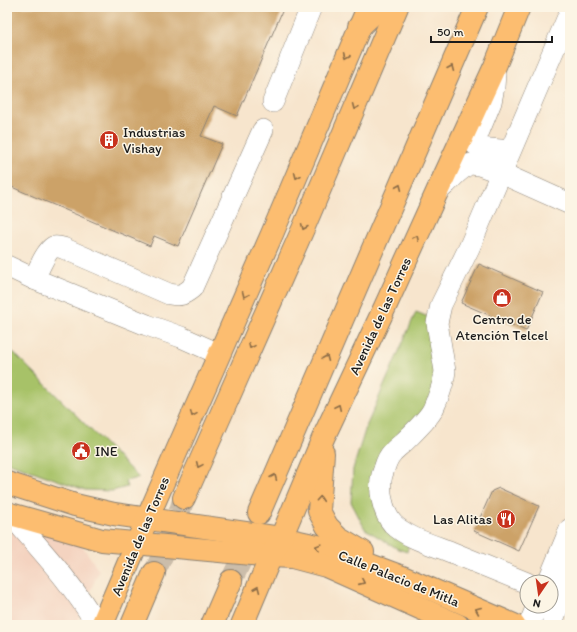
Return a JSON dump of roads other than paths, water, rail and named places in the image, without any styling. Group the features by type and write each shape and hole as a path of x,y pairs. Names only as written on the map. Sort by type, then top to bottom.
{"main road":[{"name":"Avenida de las Torres","path":"102,625 147,518 272,234 368,7"},
{"path":"359,27 380,7"},
{"name":"Avenida de las Torres","path":"184,498 303,229 397,7"},
{"path":"259,513 477,7"},
{"name":"Avenida de las Torres","path":"242,625 324,436 386,307 495,66 519,7"},
{"path":"324,436 319,511 327,526 338,537 405,578"},
{"path":"7,483 75,505 114,514 147,518 276,547"},
{"path":"8,513 102,540 137,543 276,547"},
{"name":"Calle Palacio de Mitla","path":"276,547 322,547 405,578 514,625"},
{"name":"Calle Palacio de Mitla","path":"276,547 292,557 326,566 458,625"},
{"name":"Avenida de las Torres","path":"132,625 154,573"},
{"path":"212,625 231,581"}],"lane":[{"path":"272,102 311,7"},
{"path":"519,580 433,546 405,532 393,523 387,513 382,501 380,486 387,460 391,453 404,442 432,411 442,386 445,371 437,323 441,305 469,248 570,12"},
{"path":"495,66 494,87 491,102 475,144 480,148 510,151"},
{"path":"34,279 48,253 52,248 57,246 169,294 178,296 184,294 192,288 263,130"},
{"path":"437,192 457,173 467,165 472,164 501,173 570,204"},
{"path":"7,266 34,279 147,325 181,337 219,354"},
{"path":"8,513 60,572 87,608 97,625"},
{"path":"551,574 570,529"},
{"path":"559,590 570,553"},
{"path":"559,599 570,576"},
{"path":"529,625 534,614"}],"tunnel":[{"path":"154,573 163,555 184,498"},
{"path":"231,581 250,536"}],"place":[{"name":"Industrias Vishay","path":"109,140"},
{"name":"Centro de Atención Telcel","path":"502,298"},
{"name":"INE","path":"81,451"},
{"name":"Las Alitas","path":"506,519"}]}
